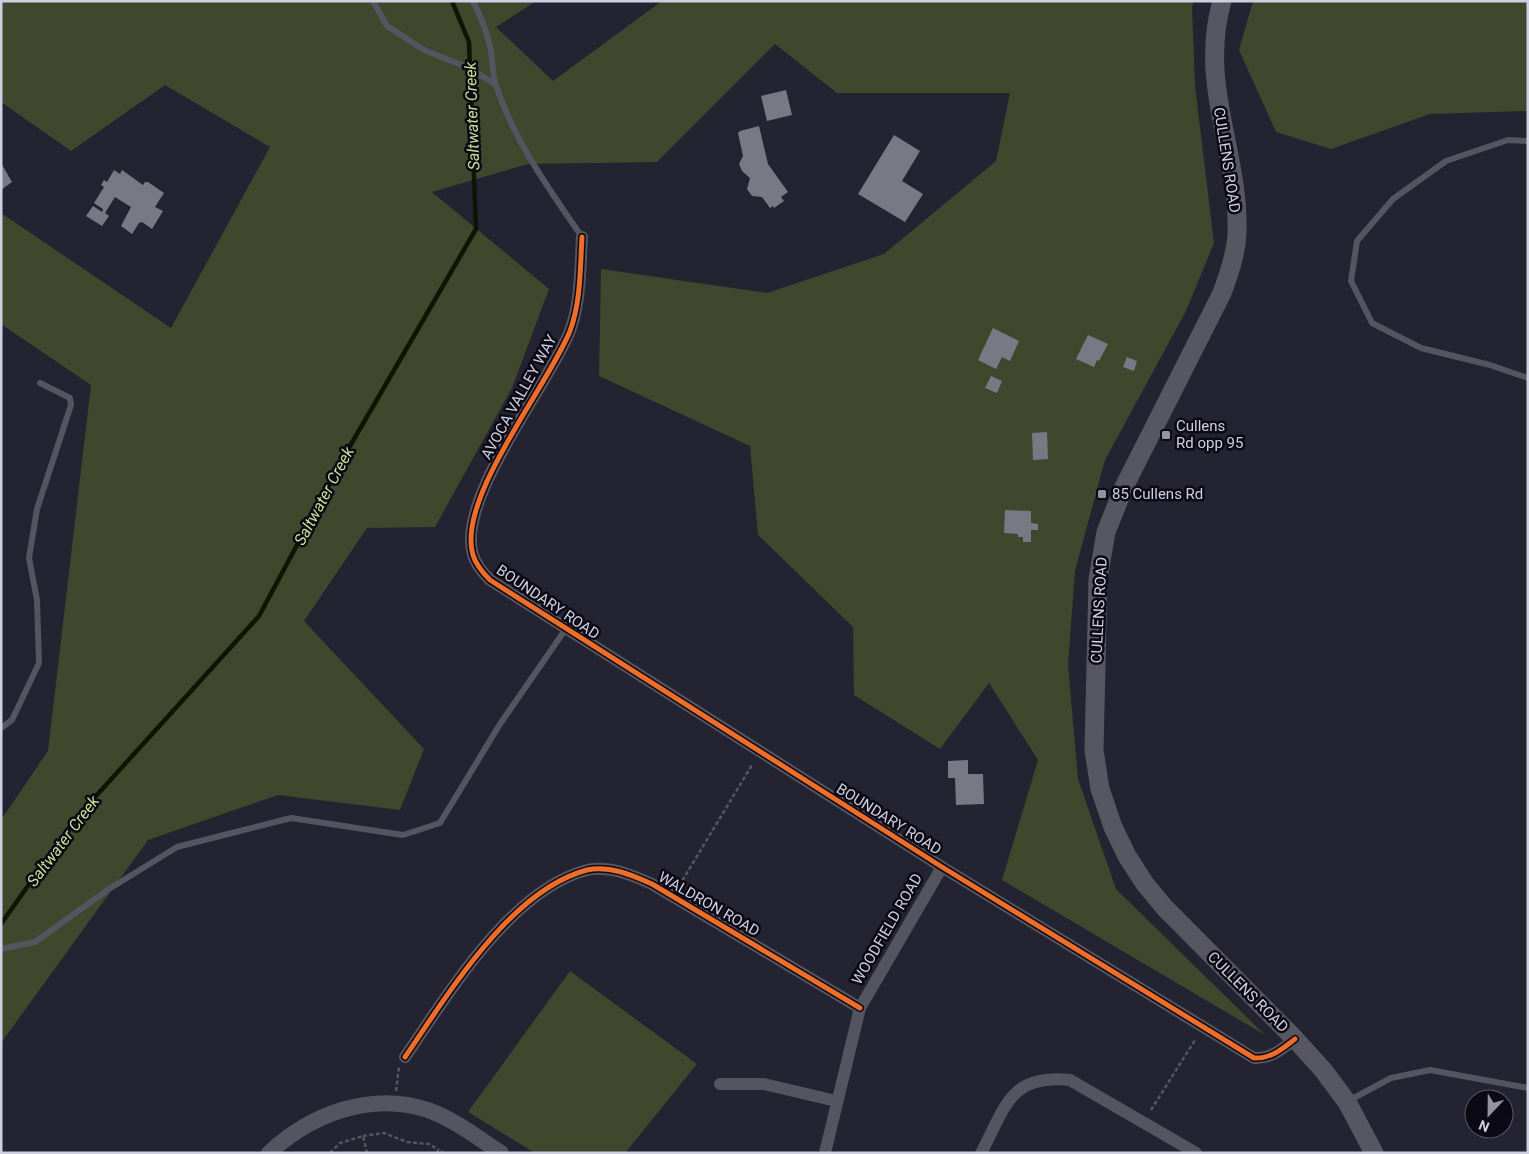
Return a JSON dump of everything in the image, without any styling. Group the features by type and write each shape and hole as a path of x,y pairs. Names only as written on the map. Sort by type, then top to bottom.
{"main road":[{"name":"CULLENS ROAD","path":"1222,1 1213,48 1214,85 1235,193 1237,237 1230,272 1222,293 1124,487 1106,532 1098,579 1094,750 1100,789 1113,827 1127,856 1145,884 1176,920 1296,1039 1323,1070 1346,1102 1374,1153"}],"street":[{"name":"AVOCA VALLEY WAY","path":"478,566 472,548 472,530 480,494 569,332 578,303 582,237"},
{"name":"BOUNDARY ROAD","path":"478,566 490,580 565,630 942,867 1254,1058 1264,1059 1273,1056 1296,1039"},
{"name":"WOODFIELD ROAD","path":"827,1152 836,1101 860,1008 942,867"},
{"name":"WALDRON ROAD","path":"405,1057 479,950 515,914 551,885 588,870 622,871 673,896 860,1008"},
{"path":"981,1153 1014,1093 1026,1085 1048,1078 1070,1080 1196,1153"},
{"path":"720,1084 764,1084 836,1101"},
{"path":"269,1153 283,1140 315,1120 347,1108 376,1102 394,1103 428,1110 452,1121 502,1153"}],"lane":[{"path":"373,1 387,26 424,50 468,68 495,84"},
{"path":"473,1 481,17 491,50 495,84 534,168 582,237"},
{"path":"1528,140 1508,140 1446,161 1393,199 1357,241 1351,281 1372,323 1421,348 1490,365 1528,378"},
{"path":"1,728 12,720 39,663 37,600 29,558 37,509 71,405 70,398 40,383"},
{"path":"1,949 35,942 109,889 177,847 291,818 403,835 440,823 505,716 565,630"},
{"path":"1346,1102 1392,1078 1430,1070 1528,1088"}],"path":[{"path":"673,896 752,765"},
{"path":"1151,1110 1195,1040"},
{"path":"394,1103 398,1070 405,1057"},
{"path":"330,1153 340,1144 363,1136 384,1133 407,1142 429,1144 444,1153"},
{"path":"363,1136 367,1153"},
{"path":"436,1153 439,1150"}],"green space":[{"path":"1,1 536,1 496,27 553,81 662,1 1194,1 1192,7 1195,86 1214,243 1186,311 1105,460 1075,571 1068,665 1078,779 1116,889 1265,1035 1002,880 1038,760 989,683 940,749 854,695 853,627 758,535 750,446 599,376 601,269 767,293 884,254 996,161 1010,93 837,93 775,44 657,162 528,164 432,192 549,289 512,388 435,527 367,528 304,621 424,749 400,810 278,795 148,840 1,1043 1,820 48,751 91,385 1,324 1,213 171,328 270,147 165,85 71,151 1,102"},
{"path":"1253,1 1528,1 1528,111 1430,114 1331,149 1276,132 1239,50"},
{"path":"570,971 697,1064 625,1153 535,1153 468,1112"}],"building":[{"path":"786,90 792,115 767,121 761,96"},
{"path":"759,126 768,164 788,192 781,197 784,201 774,208 773,206 770,208 762,197 752,196 747,189 750,178 742,171 739,164 743,156 738,133"},
{"path":"894,135 920,151 902,181 923,194 905,222 858,194"},
{"path":"1,163 12,182 1,190"},
{"path":"114,170 120,174 122,170 143,185 145,182 148,182 164,193 155,207 163,211 152,229 142,222 139,223 132,234 121,226 131,207 115,197 105,213 109,216 102,226 86,216 93,206 102,212 103,209 94,203 104,187 101,185 104,180 107,182"},
{"path":"993,328 1019,341 1010,361 1002,357 996,369 978,360"},
{"path":"1088,335 1108,344 1094,367 1076,359"},
{"path":"1127,357 1137,361 1134,371 1123,367"},
{"path":"991,376 1002,381 997,393 985,388"},
{"path":"1047,432 1048,459 1033,460 1032,433"},
{"path":"1005,510 1031,511 1031,523 1038,524 1038,530 1031,530 1031,542 1023,542 1023,537 1018,537 1018,534 1004,533"},
{"path":"968,760 968,774 983,774 984,804 956,805 955,778 948,778 948,761"}],"waterway":[{"name":"Saltwater Creek","path":"1,924 76,818 259,616 350,446 476,229 469,42 452,1"}],"cycle path":[{"path":"582,237 578,297 570,331 559,354 490,474 478,504 471,532 473,555 485,575 490,580 942,867 1254,1058 1271,1055 1295,1039"},
{"path":"405,1057 461,976 507,922 532,899 559,881 587,870 595,869 620,872 652,884 860,1008"}],"place":[{"name":"Cullens Rd opp 95","path":"1166,435"},
{"name":"85 Cullens Rd","path":"1102,494"}]}
